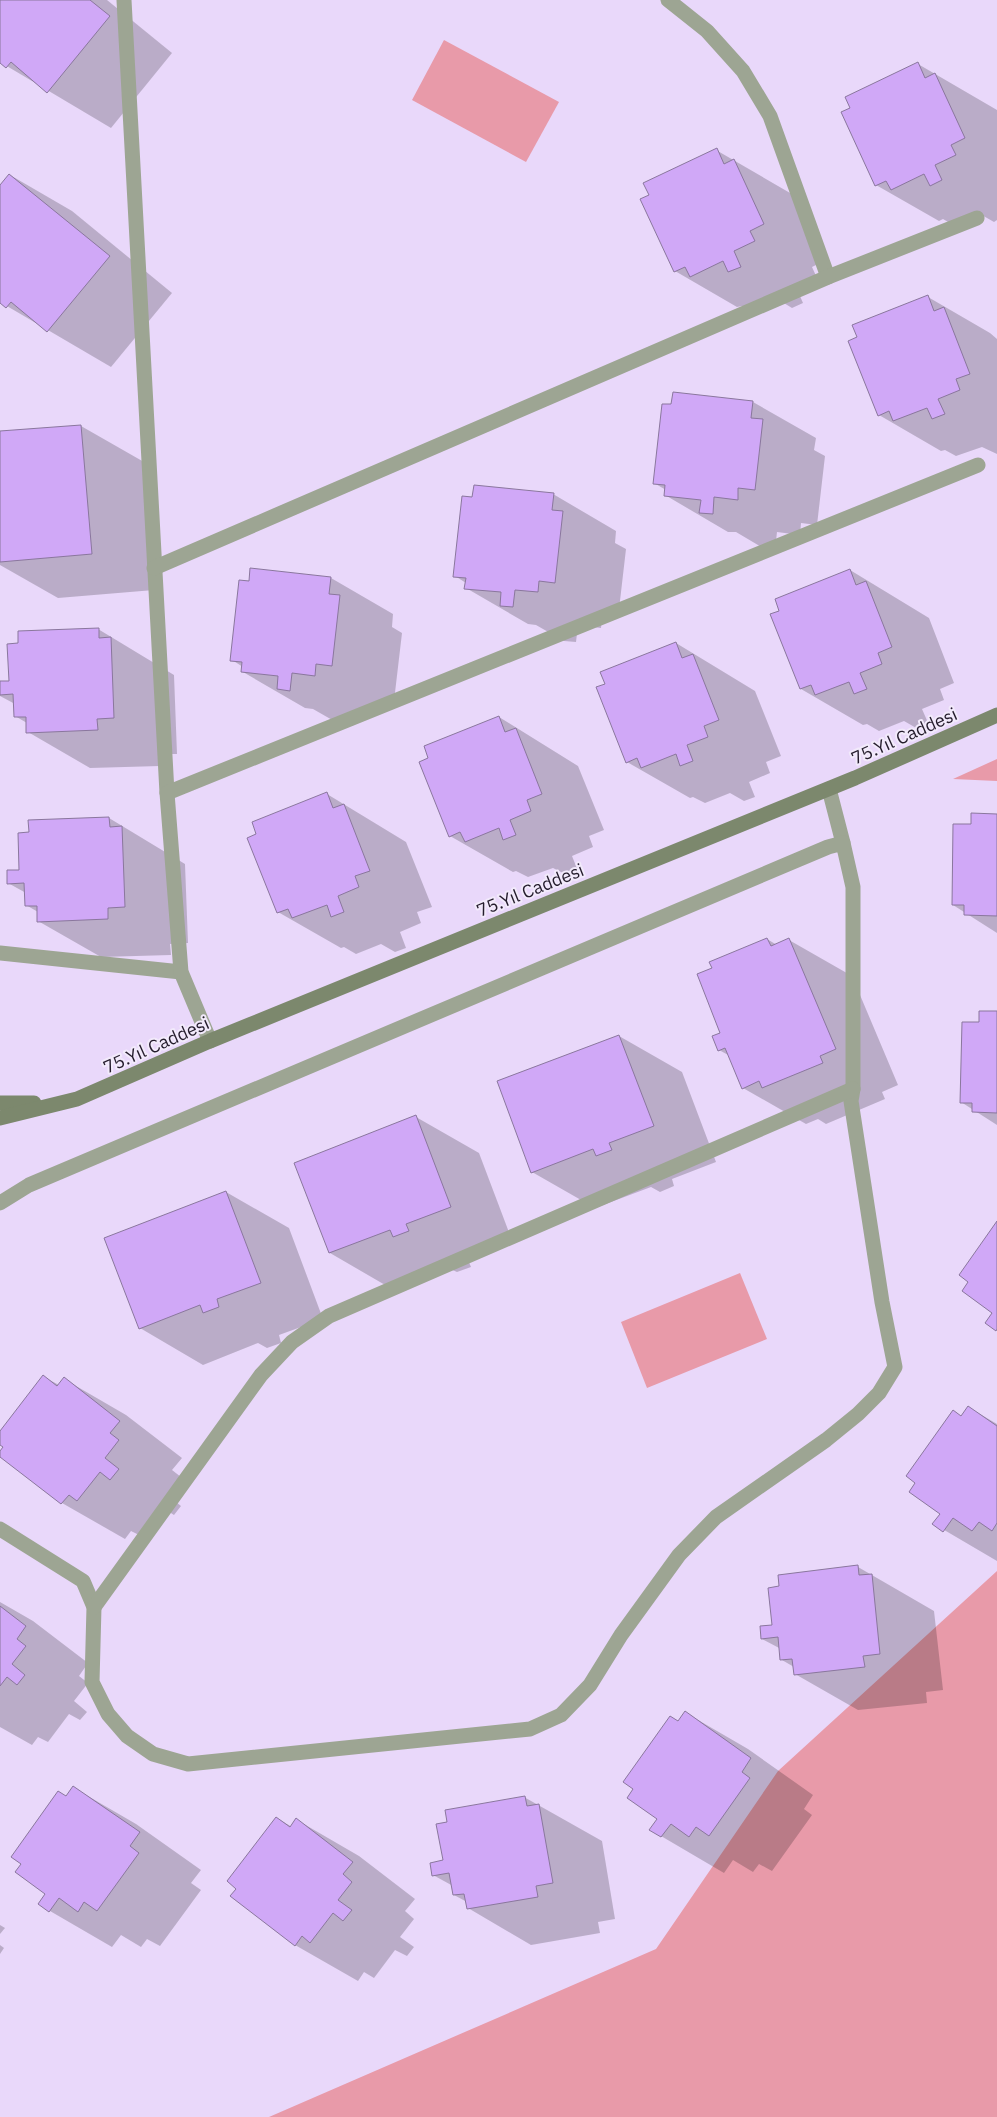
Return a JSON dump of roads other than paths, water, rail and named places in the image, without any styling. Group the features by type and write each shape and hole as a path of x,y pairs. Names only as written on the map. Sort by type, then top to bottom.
{"street":[{"name":"75.Yıl Caddesi","path":"0,1118 78,1099 210,1041 828,789 997,715"},
{"name":"75.Yıl Caddesi","path":"0,1103 20,1104 78,1099"}],"lane":[{"path":"124,0 167,793 181,972 210,1041"},
{"path":"668,0 707,32 743,71 770,116 828,277"},
{"path":"154,568 828,277 977,218"},
{"path":"167,793 978,465"},
{"path":"0,1529 83,1581 94,1607 92,1682 108,1714 127,1736 153,1754 188,1764 530,1730 561,1715 590,1685 621,1635 679,1555 716,1517 826,1440 858,1414 879,1393 895,1367 882,1302 851,1101 853,1089 854,887 828,789"},
{"path":"0,1203 29,1184 828,847 843,843"},
{"path":"0,954 181,972"},
{"path":"94,1607 261,1375 292,1342 329,1316 853,1089"}]}
